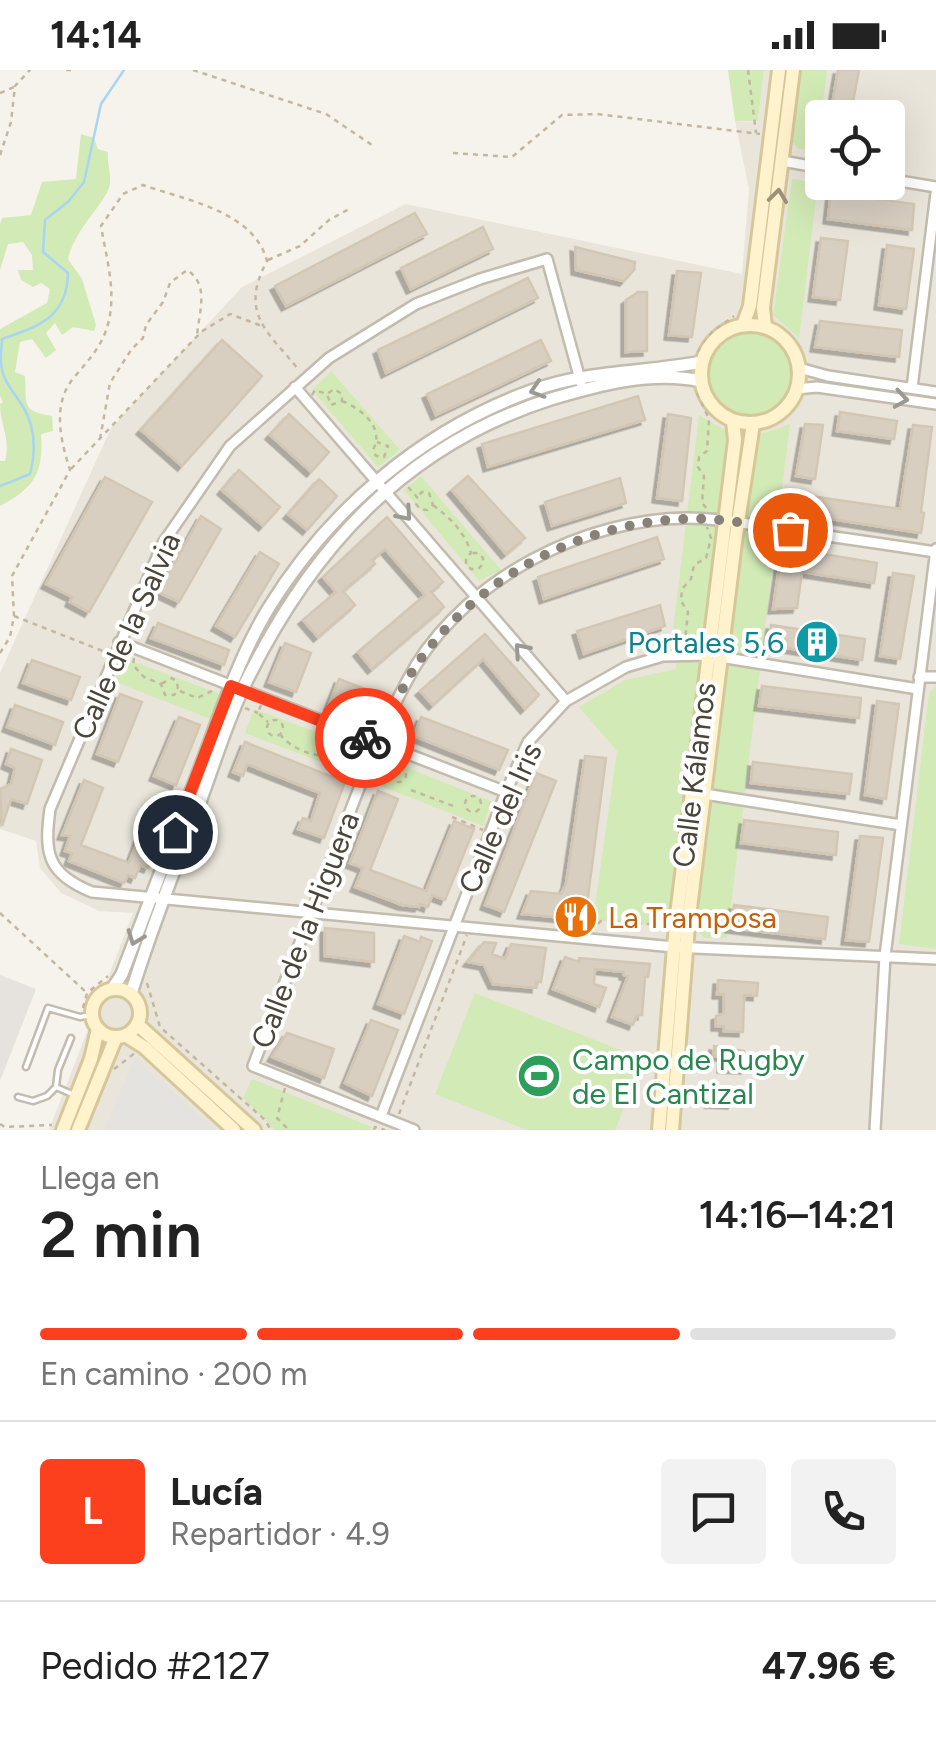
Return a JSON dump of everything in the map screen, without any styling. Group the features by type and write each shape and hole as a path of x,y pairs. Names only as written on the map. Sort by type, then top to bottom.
{"main road":[{"path":"743,318 775,332 791,347 798,368 796,390 784,410 753,424 732,421 711,405 701,381 702,362 713,341 743,318 750,306 779,70"},
{"path":"765,327 763,308 793,70"},
{"name":"Calle Kálamos","path":"659,1130 731,522 735,440 732,421"},
{"name":"Calle Kálamos","path":"731,522 753,424"},
{"name":"Calle Kálamos","path":"672,1130 680,946"},
{"path":"114,988 131,994 140,1008 137,1024 120,1036 68,1129 98,1029 92,1016 100,994 114,988"},
{"path":"137,1024 254,1130"},
{"path":"98,1029 120,1036 152,1037 234,1130"}],"street":[{"path":"782,161 805,165"},
{"path":"905,182 936,190 912,388"},
{"name":"Calle de la Salvia","path":"581,384 547,259 480,278 416,304 329,358 295,386 230,446 163,543 50,808 45,845 56,867 70,883 92,892 150,898 680,946 936,958"},
{"path":"114,988 231,686 306,577 380,485 494,422 581,384 636,380 702,362"},
{"path":"798,368 819,375 936,392"},
{"path":"680,371 701,381"},
{"path":"295,386 566,701"},
{"path":"796,390 818,386 936,404"},
{"name":"Calle de la Higuera","path":"414,1130 254,1066 377,742 417,664 438,636 492,586 561,546 621,525 686,518 936,549"},
{"path":"875,1130 885,956 936,549"},
{"path":"120,642 506,792"},
{"name":"Calle del Iris","path":"381,1116 528,742 566,701 626,667 663,656 715,656 918,689"},
{"path":"920,677 936,677"},
{"path":"131,994 236,705 231,686"},
{"path":"698,793 901,826"}],"lane":[{"path":"26,1067 48,1008 80,1017 92,1016"},
{"path":"56,1087 58,1070 71,1038"},
{"path":"56,1087 76,1096"},
{"path":"18,1096 33,1102 56,1087"}],"path":[{"path":"0,93 16,86 30,70"},
{"path":"66,70 72,70"},
{"path":"193,70 326,114 372,145"},
{"path":"748,70 760,141"},
{"path":"0,154 12,122 16,86"},
{"path":"452,152 512,157 562,115 597,114 758,134"},
{"path":"758,134 763,118"},
{"path":"70,470 58,424 69,383 94,358 110,319 110,274 101,226 123,194 143,184 230,216 263,246 267,261"},
{"path":"305,378 263,326 253,300 256,280 267,261 300,246 349,208"},
{"path":"100,439 110,383 131,350 144,338 146,325 163,302 170,283 187,270 198,277 203,288 197,336"},
{"path":"0,653 10,637 14,616 12,576 70,470 197,336 230,314 263,326"},
{"path":"690,656 691,647 684,641 688,612 681,601 682,589 691,579 694,566 706,558 711,538 707,528 710,512 702,502 704,476 698,467 706,451 709,419 694,387 680,380 680,361 694,357 712,332 743,318"},
{"path":"308,401 316,390 327,394 338,390 342,401"},
{"path":"327,394 331,405 342,401 358,407 377,431 378,442"},
{"path":"432,506 466,537 472,553 483,558 479,577 492,586"},
{"path":"472,553 466,564 478,569"},
{"path":"14,616 114,656"},
{"path":"138,650 132,662 134,668 161,684"},
{"path":"161,684 172,678 178,690"},
{"path":"161,684 162,693 168,696 178,690"},
{"path":"178,690 197,698 231,686"},
{"path":"258,713 264,698"},
{"path":"236,705 258,713 269,723 270,734 280,734"},
{"path":"269,723 280,722 280,734"},
{"path":"280,734 285,742 324,757 333,755 343,760 349,752"},
{"path":"333,755 340,745 349,752 358,751 364,737"},
{"path":"369,762 392,772 402,769 405,778"},
{"path":"392,772 397,782 405,778 413,781"},
{"path":"459,799 466,802 470,811 477,810 488,800 493,787"},
{"path":"410,790 456,808"},
{"path":"466,802 475,797 480,805"},
{"path":"452,818 490,832"},
{"path":"0,913 88,992"},
{"path":"588,932 600,921 665,925"},
{"path":"396,1122 462,942 472,927"},
{"path":"104,1064 115,1070 152,1037"},
{"path":"284,1094 276,1112 289,1130"},
{"path":"270,1129 280,1121"},
{"path":"0,1124 68,1129"},
{"path":"374,1130 386,1130"}],"shaded area":[{"path":"764,70 936,70 936,1130 49,1130 133,913 99,911 61,893 40,868 36,841 0,829 0,673 111,428 242,287 406,204 742,274 749,189 735,121 758,122"},
{"path":"0,975 36,989 0,1081"},
{"path":"135,1058 216,1130 104,1130"}],"green space":[{"path":"728,70 764,70 758,121 735,121"},
{"path":"802,70 827,70 823,100 805,100 805,149 798,149 793,142"},
{"path":"81,134 94,138 98,149 108,152 110,175 104,198 77,237 68,259 82,279 96,325 94,331 73,327 62,335 55,323 46,333 56,350 46,358 32,339 20,342 15,372 25,376 27,405 35,412 52,416 53,431 41,434 41,459 29,486 0,506 0,461 5,461 7,446 0,412 0,329 47,303 50,289 41,283 33,287 21,280 18,270 33,270 32,255 23,242 8,244 0,270 0,224 2,218 31,215 42,182 76,179"},
{"path":"792,179 805,181 805,200 816,200 799,338 773,315"},
{"path":"749,329 781,342 794,374 781,406 749,419 717,406 704,374 717,342"},
{"path":"331,371 400,450 378,467 312,390"},
{"path":"699,415 723,429 753,435 790,424 727,938 705,938 695,929 593,920 617,751 579,707 625,680 677,669 671,647"},
{"path":"421,476 501,570 479,581 404,490"},
{"path":"129,660 220,694 213,720 113,681 122,663"},
{"path":"936,686 936,949 899,944 929,693"},
{"path":"254,709 362,749 365,755 358,776 245,733"},
{"path":"388,760 491,801 484,826 378,785"},
{"name":"Campo de Rugby de El Cantizal","path":"475,993 643,1059 615,1130 527,1130 435,1094"},
{"path":"252,1079 372,1127 371,1130 275,1130 243,1098"}],"building":[{"path":"838,70 859,70 853,100 833,100"},
{"path":"830,200 914,204 912,230 828,219"},
{"path":"415,213 427,234 286,306 275,286"},
{"path":"483,227 493,249 411,289 401,268"},
{"path":"821,238 848,241 840,300 813,297"},
{"path":"887,245 914,249 906,309 879,305"},
{"path":"575,247 635,262 634,270 624,281 576,270"},
{"path":"677,271 701,273 692,337 669,335"},
{"path":"528,278 538,298 386,373 378,350"},
{"path":"638,292 647,292 647,351 626,352 626,300"},
{"path":"820,321 902,330 899,357 815,347"},
{"path":"222,340 262,376 182,466 141,430"},
{"path":"541,340 551,361 436,415 427,394"},
{"path":"638,396 645,420 488,467 482,444"},
{"path":"840,412 897,421 894,439 837,431"},
{"path":"289,414 329,452 311,472 270,435"},
{"path":"668,414 691,418 682,501 657,498"},
{"path":"805,424 823,425 815,479 796,476"},
{"path":"913,425 932,427 921,533 793,513 796,494 900,509"},
{"path":"239,470 280,507 263,526 222,490"},
{"path":"468,476 525,538 506,554 452,490"},
{"path":"105,477 152,502 89,612 70,602 72,597 46,584"},
{"path":"620,478 626,503 552,526 545,502"},
{"path":"319,479 337,496 307,530 288,514"},
{"path":"201,516 221,529 179,602 158,592"},
{"path":"387,517 443,582 431,592 444,607 372,669 358,652 425,595 385,549 372,560 375,564 343,591 355,605 318,637 303,620 336,592 323,577"},
{"path":"657,537 664,559 544,599 538,577"},
{"path":"782,547 877,563 874,583 802,572 797,608 773,609"},
{"path":"260,552 279,564 235,637 216,626"},
{"path":"893,573 914,576 900,659 880,656"},
{"path":"660,605 665,626 584,654 577,631"},
{"path":"158,623 229,650 224,665 151,638"},
{"name":"Portales 5,6","path":"771,625 865,639 862,660 768,645"},
{"path":"485,634 539,695 525,709 483,659 433,705 420,691"},
{"path":"285,643 311,653 296,692 269,682"},
{"path":"32,660 80,677 71,700 23,683"},
{"path":"339,679 378,694 368,720 329,705"},
{"path":"762,686 861,698 859,718 759,706"},
{"path":"120,694 142,702 118,762 97,754"},
{"path":"877,701 899,704 886,799 865,795"},
{"path":"15,705 63,722 55,745 7,727"},
{"path":"179,717 200,725 176,785 154,776"},
{"path":"421,717 508,750 499,770 414,736"},
{"path":"245,742 345,782 324,838 298,829 303,818 311,821 320,793 247,764 243,776 233,772"},
{"path":"11,749 42,760 27,804 11,799 2,826 0,789 11,784 15,768 6,764"},
{"path":"585,756 606,758 585,920 522,914 531,891 561,894 566,884"},
{"path":"753,762 852,774 849,794 751,783"},
{"path":"536,773 556,781 504,912 485,905"},
{"path":"84,780 103,788 81,845 129,863 152,804 170,812 148,868 140,865 135,878 128,875 124,883 69,861 72,853 65,851 70,836 62,835"},
{"path":"378,791 398,799 370,870 426,891 454,821 474,829 445,900 432,895 428,907 402,905 355,887 363,868 350,863"},
{"path":"744,820 838,832 836,855 741,843"},
{"path":"860,836 883,838 869,942 846,940"},
{"path":"734,905 828,917 825,939 730,928"},
{"path":"325,928 374,933 374,962 325,956"},
{"path":"404,936 420,942 421,937 432,941 404,1014 378,1004"},
{"path":"484,942 496,943 492,954 505,959 511,944 546,948 541,982 536,981 536,988 493,984 484,965 468,962"},
{"path":"565,957 579,962 579,958 650,964 642,1015 637,1015 633,1025 612,1017 628,976 624,972 595,969 594,984 606,988 599,1007 553,989"},
{"path":"718,980 758,983 757,996 744,995 743,1032 724,1031 724,1026 716,1026 716,1016 724,1013 724,994 717,994"},
{"path":"371,1020 398,1030 372,1096 345,1083"},
{"path":"287,1033 334,1049 324,1078 272,1057"},
{"path":"714,1046 744,1051 745,1069 722,1068 723,1056 714,1056"},
{"path":"715,1087 733,1089 732,1104 709,1103 709,1093 715,1094"}],"waterway":[{"path":"0,486 30,474 34,448 27,413 3,375 2,339 49,318 63,300 68,273 43,252 45,220 68,202 84,182 101,104 124,70"}],"way so far":[{"path":"365,738 377,742 417,664 464,610 508,575 561,546 621,525 686,518 790,530"}],"place":[{"name":"Portales 5,6","path":"817,642"},
{"name":"La Tramposa","path":"576,917"},
{"name":"Campo de Rugby de El Cantizal","path":"539,1076"}],"route":[{"path":"175,832 231,686 365,738"}]}
